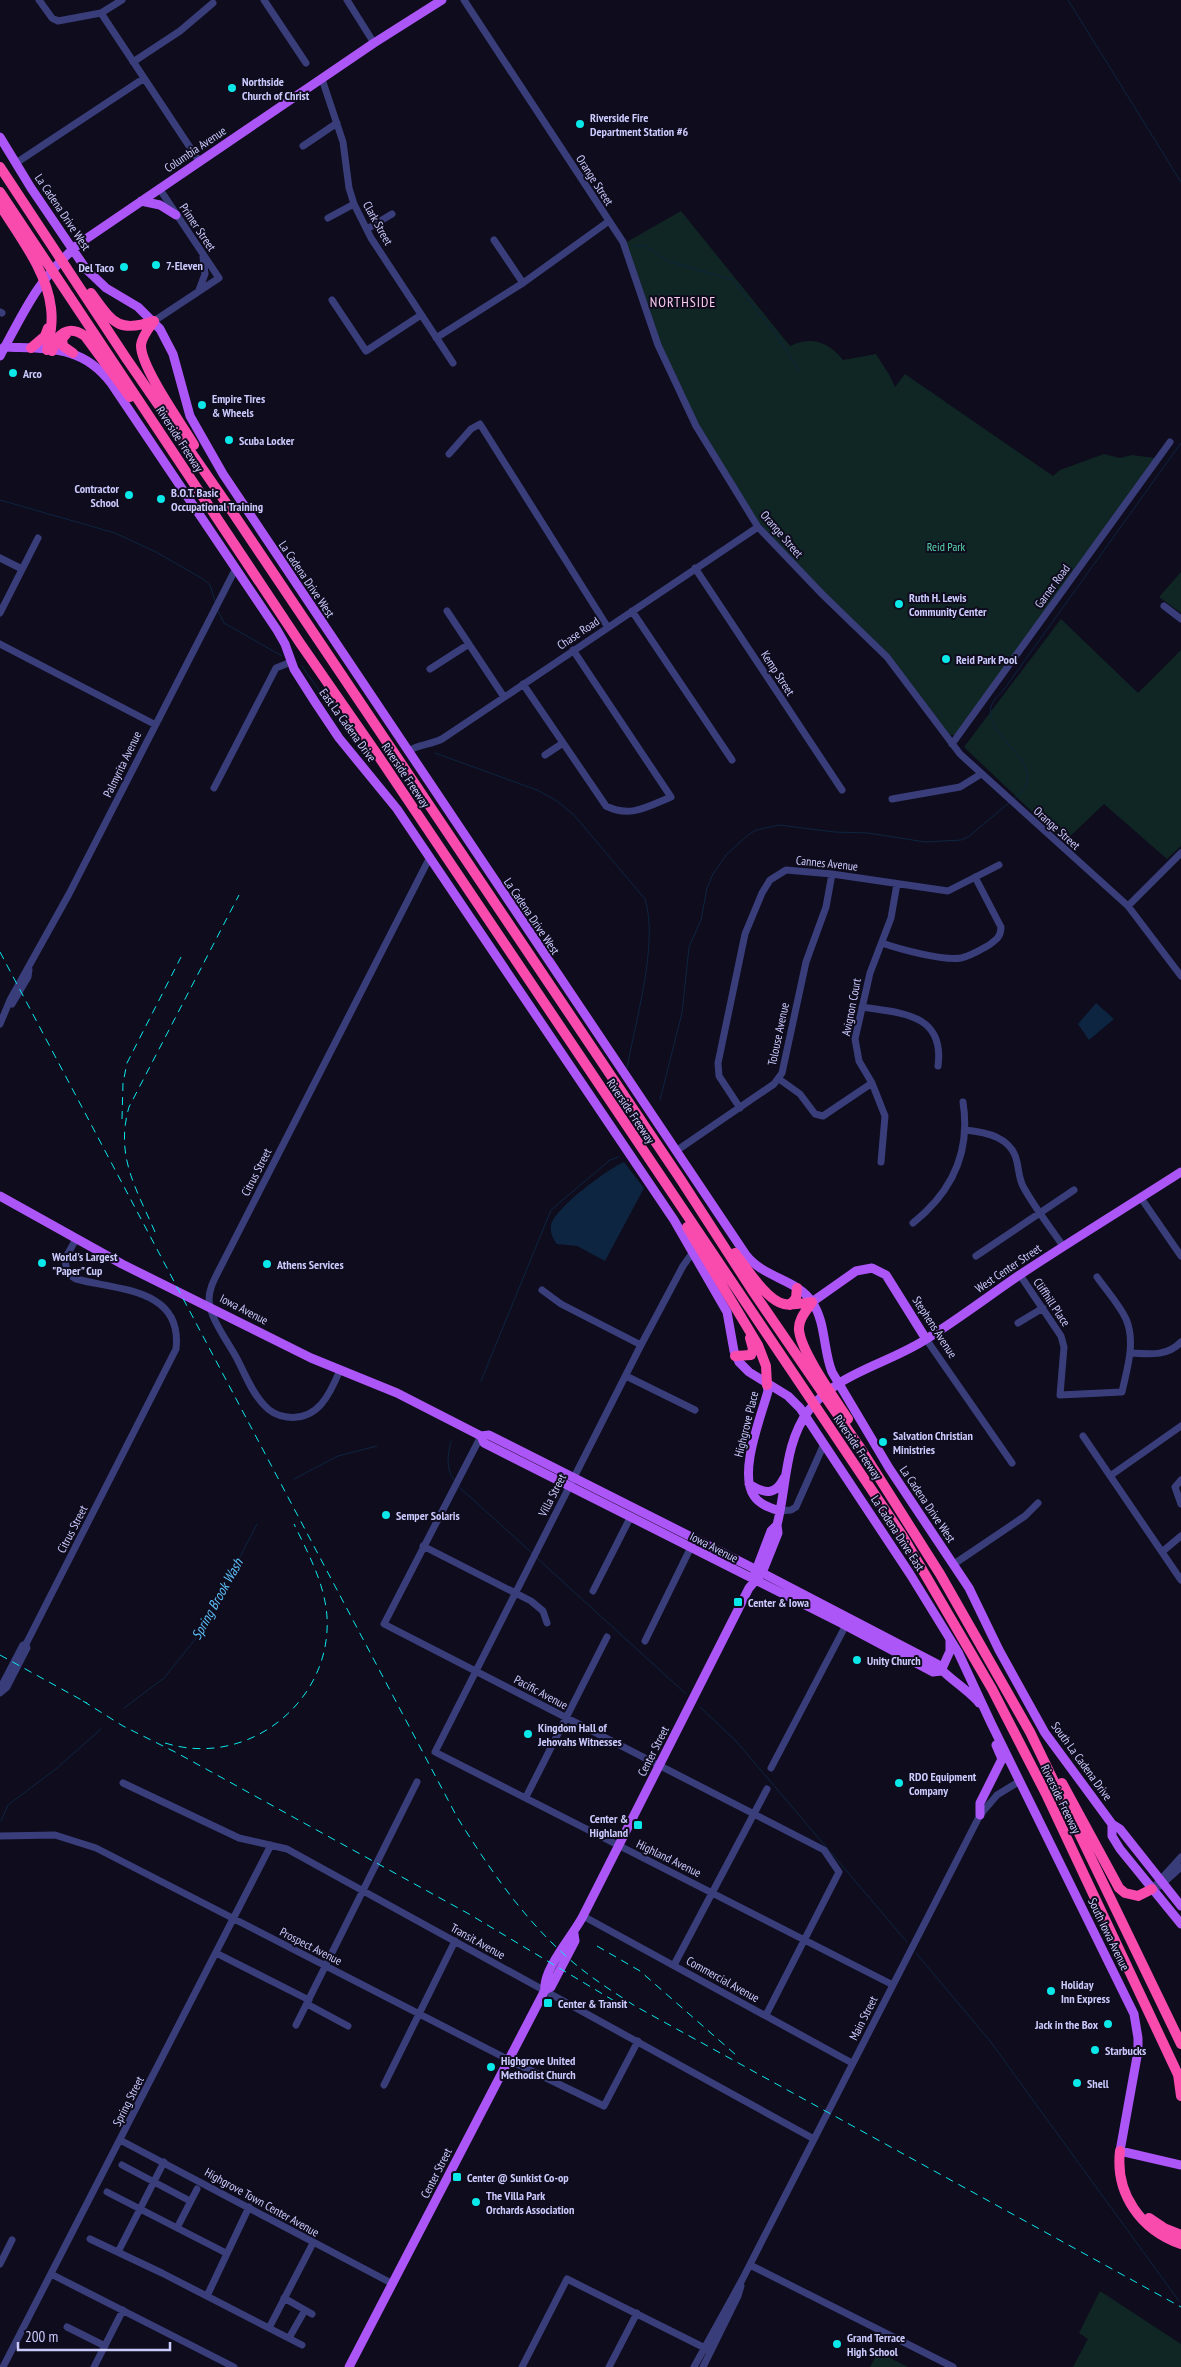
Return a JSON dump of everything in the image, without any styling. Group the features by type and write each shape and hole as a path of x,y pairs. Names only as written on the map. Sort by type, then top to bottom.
{"highway":[{"path":"0,161 24,204"},
{"name":"Riverside Freeway","path":"0,167 48,237 126,358 233,513 681,1180 754,1293 859,1446 940,1574 1030,1732 1181,2044"},
{"name":"Riverside Freeway","path":"0,192 300,643 377,754 897,1528 960,1632 1048,1796 1179,2077 1181,2096"},
{"path":"0,205 28,249 47,289 52,320 50,350"},
{"path":"48,237 59,247 92,294 116,322 129,328 154,321"},
{"path":"31,348 45,336 52,320"},
{"path":"154,321 143,339 142,355 150,372 189,437 231,502 233,513"},
{"path":"50,350 60,334 65,330 75,330 85,336 130,397 151,417"},
{"path":"73,353 64,346 62,339 69,332 75,330"},
{"path":"681,1180 699,1200 766,1292 779,1302 790,1305 812,1302"},
{"path":"669,1188 675,1209 701,1248 758,1346 766,1366 767,1385"},
{"path":"790,1305 796,1298 797,1288"},
{"path":"812,1302 800,1322 799,1330 803,1346 849,1421 859,1446"},
{"path":"735,1356 748,1356 753,1352 747,1328"},
{"path":"1030,1732 1041,1744 1119,1888 1125,1893 1138,1896 1152,1889"},
{"path":"1120,2151 1133,2197 1144,2212 1164,2228 1181,2235"},
{"path":"1120,2151 1118,2164 1120,2181 1135,2211 1158,2233 1181,2244"}],"main road":[{"name":"Columbia Avenue","path":"1,350 38,286 58,262 80,242 374,43 442,0"},
{"name":"La Cadena Drive West","path":"0,137 86,269 106,288 138,307 154,321 169,343 190,416 223,474 752,1262 770,1276 797,1288 812,1302 821,1326 827,1358 832,1372 889,1468 969,1588 999,1650 1034,1712"},
{"path":"141,201 160,205 176,215"},
{"name":"East La Cadena Drive","path":"1,350 31,348 73,353 95,364 108,379 277,630 298,676 340,738 398,808 642,1172 693,1252"},
{"name":"West Center Street","path":"846,1378 892,1358 926,1339 1020,1274 1181,1172"},
{"name":"Iowa Avenue","path":"0,1196 122,1264 340,1370 397,1393 481,1436 489,1435 572,1482 630,1518 754,1581 937,1664 941,1671 963,1686 986,1711"},
{"path":"693,1252 728,1312 735,1356"},
{"name":"Stephens Avenue","path":"812,1302 856,1271 872,1268 886,1275 926,1339"},
{"name":"La Cadena Drive East","path":"735,1356 743,1367 767,1385 788,1396 800,1408 950,1639 976,1687 991,1723"},
{"name":"Center Street","path":"349,2367 545,1990 551,1987 575,1940 574,1934 583,1916 759,1571 771,1531 777,1525 791,1444 798,1428 820,1397 846,1378"},
{"name":"Highgrove Place","path":"749,1484 750,1461 764,1406 767,1385"},
{"path":"764,1406 776,1397 788,1396"},
{"path":"749,1484 760,1491 769,1493 777,1489 786,1475"},
{"name":"Iowa Avenue","path":"572,1482 759,1571 847,1622"},
{"path":"749,1484 754,1496 760,1503 780,1511"},
{"path":"941,1671 950,1651 950,1639"},
{"name":"South La Cadena Drive","path":"1034,1712 1056,1749 1112,1824 1120,1830 1181,1906"},
{"path":"980,1815 980,1803 1002,1759 992,1735 991,1723"},
{"name":"South Iowa Avenue","path":"991,1723 1134,2014 1138,2051 1120,2151"},
{"name":"South La Cadena Drive","path":"1112,1824 1112,1836 1120,1849 1181,1924"},
{"path":"1120,2151 1181,2165"}],"street":[{"path":"39,0 52,18 58,21 101,14 122,0"},
{"path":"264,0 306,63"},
{"path":"347,0 374,43"},
{"name":"Orange Street","path":"464,0 623,242 658,345 696,426 758,527 822,594 887,657 952,744 981,774 1128,906 1181,976"},
{"path":"133,62 180,31 213,3"},
{"path":"101,14 199,161"},
{"path":"16,163 143,79"},
{"name":"Clark Street","path":"322,79 343,142 349,188 354,204 367,229 453,363"},
{"path":"303,146 337,123"},
{"name":"Primer Street","path":"159,188 219,278 199,291"},
{"path":"328,218 354,204"},
{"path":"367,229 392,214"},
{"path":"436,338 523,283 609,222"},
{"path":"494,240 523,283"},
{"path":"154,321 199,291 205,274 201,252"},
{"path":"332,300 366,351 421,315"},
{"path":"449,454 471,429 480,424 607,626"},
{"name":"Garner Road","path":"952,744 1170,442"},
{"name":"Chase Road","path":"408,751 419,745 436,742 607,626 758,527"},
{"path":"0,613 38,538"},
{"path":"0,558 22,569"},
{"name":"Palmyrita Avenue","path":"0,1024 20,982 29,969 134,769 154,724 236,568"},
{"name":"Kemp Street","path":"695,568 842,790"},
{"path":"1164,606 1181,619"},
{"path":"447,610 504,697"},
{"path":"632,611 732,760"},
{"path":"0,644 154,724"},
{"path":"430,669 469,644"},
{"path":"523,684 606,806 619,812 637,811 670,797 573,650"},
{"path":"214,788 276,668 291,662"},
{"path":"546,755 563,743"},
{"path":"892,799 960,787 981,774"},
{"path":"1128,906 1181,853"},
{"name":"Citrus Street","path":"340,1370 327,1398 314,1411 295,1417 282,1416 272,1412 256,1396 214,1317 209,1301 210,1295 217,1274 430,857"},
{"name":"Cannes Avenue","path":"740,1108 720,1076 718,1062 745,934 762,893 770,880 786,870 832,874 948,892 999,865"},
{"name":"Tolouse Avenue","path":"676,1150 740,1108 779,1079 808,953 829,897 832,874"},
{"path":"882,943 901,950 960,958 976,953 994,942 1000,935 1001,927 975,877"},
{"name":"Avignon Court","path":"881,1162 885,1116 872,1083 859,1061 855,1039 870,973 891,918 897,884"},
{"path":"862,1007 906,1014 922,1021 935,1037 938,1066"},
{"path":"779,1079 800,1094 815,1114 823,1116 872,1083"},
{"path":"913,1223 934,1204 948,1186 963,1148 965,1130 963,1102"},
{"path":"965,1130 987,1132 1001,1139 1011,1150 1017,1160 1018,1176 1023,1187 1064,1246"},
{"path":"976,1256 1074,1190"},
{"path":"1141,1198 1181,1256"},
{"name":"Citrus Street","path":"0,1693 2,1685 23,1645 26,1644 171,1362 176,1345 172,1320 166,1310 156,1300 141,1293 76,1279 67,1273 66,1259 76,1239"},
{"name":"Villa Street","path":"435,1752 641,1345 683,1266 693,1252"},
{"name":"Cliffhill Place","path":"1020,1274 1061,1336 1064,1347 1060,1395 1122,1392 1130,1353 1129,1330 1126,1318 1097,1277"},
{"path":"542,1290 561,1304 641,1345"},
{"path":"1018,1323 1043,1308"},
{"name":"Stephens Avenue","path":"926,1339 1012,1463"},
{"path":"1130,1353 1165,1353 1173,1350 1181,1342"},
{"path":"626,1376 695,1410"},
{"path":"1110,1476 1181,1426"},
{"path":"481,1436 455,1482 423,1546 538,1606 543,1611 547,1623"},
{"path":"1083,1436 1181,1580"},
{"path":"780,1511 791,1510 796,1507 824,1444"},
{"path":"1181,1480 1176,1488 1181,1504"},
{"path":"954,1564 1025,1516 1038,1503"},
{"path":"593,1591 630,1518"},
{"path":"1162,1552 1181,1536"},
{"name":"Pacific Avenue","path":"423,1546 384,1624 476,1670 659,1767 754,1813 824,1850 839,1872 805,1938"},
{"path":"645,1641 690,1549"},
{"path":"770,1768 847,1622"},
{"path":"526,1798 607,1637"},
{"name":"Highland Avenue","path":"435,1752 805,1938 892,1985"},
{"name":"Main Street","path":"694,2367 708,2349 738,2296 742,2280 980,1815 997,1794 1020,1781"},
{"path":"296,2025 418,1782"},
{"name":"Transit Avenue","path":"124,1783 239,1838 287,1849 814,2139"},
{"path":"674,1965 767,1789"},
{"name":"Prospect Avenue","path":"0,1836 41,1834 76,1840 96,1848 509,2060 604,2106 638,2041"},
{"name":"Spring Street","path":"3,2367 271,1845"},
{"path":"1161,1882 1181,1856"},
{"path":"1152,1889 1181,1867"},
{"name":"Commercial Avenue","path":"583,1916 852,2063"},
{"path":"766,2015 805,1938"},
{"path":"384,2085 455,1941"},
{"path":"216,1953 308,2002 348,2026"},
{"name":"Highgrove Town Center Avenue","path":"120,2140 393,2284"},
{"path":"118,2252 164,2162"},
{"path":"122,2165 190,2201"},
{"path":"177,2228 197,2189"},
{"path":"107,2192 226,2253"},
{"path":"207,2296 226,2253 250,2208"},
{"path":"90,2239 302,2345"},
{"path":"0,2264 12,2240"},
{"path":"268,2328 313,2243"},
{"path":"750,2265 953,2367"},
{"path":"51,2274 234,2367"},
{"path":"522,2367 567,2279 708,2349"},
{"path":"284,2298 312,2314"},
{"path":"94,2367 123,2310"},
{"path":"289,2338 304,2310"},
{"path":"609,2367 637,2313"},
{"path":"67,2326 105,2346"},
{"name":"Main Street","path":"702,2367 708,2349"}],"green space":[{"name":"Reid Park","path":"681,211 790,346 805,341 819,342 831,348 843,360 876,354 895,387 905,374 1053,476 1060,470 1104,454 1120,458 1132,455 1155,458 957,735 947,735 890,656 809,578 755,518 702,436 659,343 625,243"},
{"path":"1181,572 1181,613 1159,597"},
{"path":"1061,619 1138,693 1181,650 1181,846 1167,859 1104,804 1064,842 964,747"},
{"path":"1100,2291 1181,2344 1181,2367 1073,2367 1088,2339 1079,2333"},
{"path":"878,2352 908,2367 870,2367"}],"water":[{"path":"1096,1003 1114,1019 1089,1040 1078,1024"},
{"path":"624,1162 644,1188 605,1261 577,1246 557,1244 552,1236 551,1226 561,1210 595,1180"}],"waterway":[{"path":"1068,0 1181,182"},
{"path":"634,246 646,246 668,261 733,280 775,333 799,370"},
{"path":"1015,798 1026,786 1028,775 1023,764 991,719 992,704 1181,443"},
{"path":"0,500 115,533 156,552 203,579 210,585 215,601"},
{"path":"218,611 224,623 282,656"},
{"path":"302,666 352,738 361,744"},
{"path":"435,753 537,790 557,801 574,815 645,899 649,917 648,960 627,1068"},
{"path":"660,1100 682,1013 689,947 701,920 707,888 713,874 726,855 748,835 756,830 779,825 834,832 868,833 925,842 961,840 968,837 1010,802"},
{"path":"481,1381 551,1210 610,1160 619,1157"},
{"path":"451,1441 448,1466 454,1480"},
{"name":"Spring Brook Wash","path":"294,1479 338,1456 377,1446"},
{"path":"459,1487 532,1553"},
{"name":"Spring Brook Wash","path":"124,1708 164,1678 201,1632 257,1524"},
{"path":"537,1558 686,1694"},
{"path":"700,1707 736,1741 907,1942"},
{"name":"Spring Brook Wash","path":"1,1821 8,1805 57,1768 101,1729"},
{"path":"916,1953 990,2041 1179,2301"}],"railway":[{"path":"155,1232 135,1186 126,1156 124,1141 129,1107 239,895"},
{"path":"0,952 457,1817 481,1855 521,1909 551,1942 575,1964 635,2006 1181,2307"},
{"path":"122,1119 123,1083 127,1063 181,957"},
{"path":"165,1743 196,1749 226,1746 254,1737 279,1722 300,1701 315,1676 325,1648 326,1605 315,1569 294,1524"},
{"path":"0,1655 87,1703"},
{"path":"83,1701 123,1726 177,1753 469,1914 616,2002"},
{"path":"597,1946 640,1971 736,2055"}],"place":[{"name":"Northside Church of Christ","path":"232,88"},
{"name":"Riverside Fire Department Station #6","path":"580,124"},
{"name":"7-Eleven","path":"156,265"},
{"name":"Del Taco","path":"124,267"},
{"name":"Arco","path":"13,373"},
{"name":"Empire Tires & Wheels","path":"202,405"},
{"name":"Scuba Locker","path":"229,440"},
{"name":"Contractor School","path":"129,495"},
{"name":"B.O.T. Basic Occupational Training","path":"161,499"},
{"name":"Ruth H. Lewis Community Center","path":"899,604"},
{"name":"Reid Park Pool","path":"946,659"},
{"name":"World's Largest \"Paper\" Cup","path":"42,1263"},
{"name":"Athens Services","path":"267,1264"},
{"name":"Salvation Christian Ministries","path":"883,1442"},
{"name":"Semper Solaris","path":"386,1515"},
{"name":"Center & Iowa","path":"738,1602"},
{"name":"Unity Church","path":"857,1660"},
{"name":"Kingdom Hall of Jehovahs Witnesses","path":"528,1734"},
{"name":"RDO Equipment Company","path":"899,1783"},
{"name":"Center & Highland","path":"638,1825"},
{"name":"Holiday Inn Express","path":"1051,1991"},
{"name":"Center & Transit","path":"548,2003"},
{"name":"Jack in the Box","path":"1108,2024"},
{"name":"Starbucks","path":"1095,2050"},
{"name":"Highgrove United Methodist Church","path":"491,2067"},
{"name":"Shell","path":"1077,2083"},
{"name":"Center @ Sunkist Co-op","path":"457,2177"},
{"name":"The Villa Park Orchards Association","path":"476,2202"},
{"name":"Grand Terrace High School","path":"837,2344"}],"district":[{"name":"NORTHSIDE","path":"683,302"}]}
